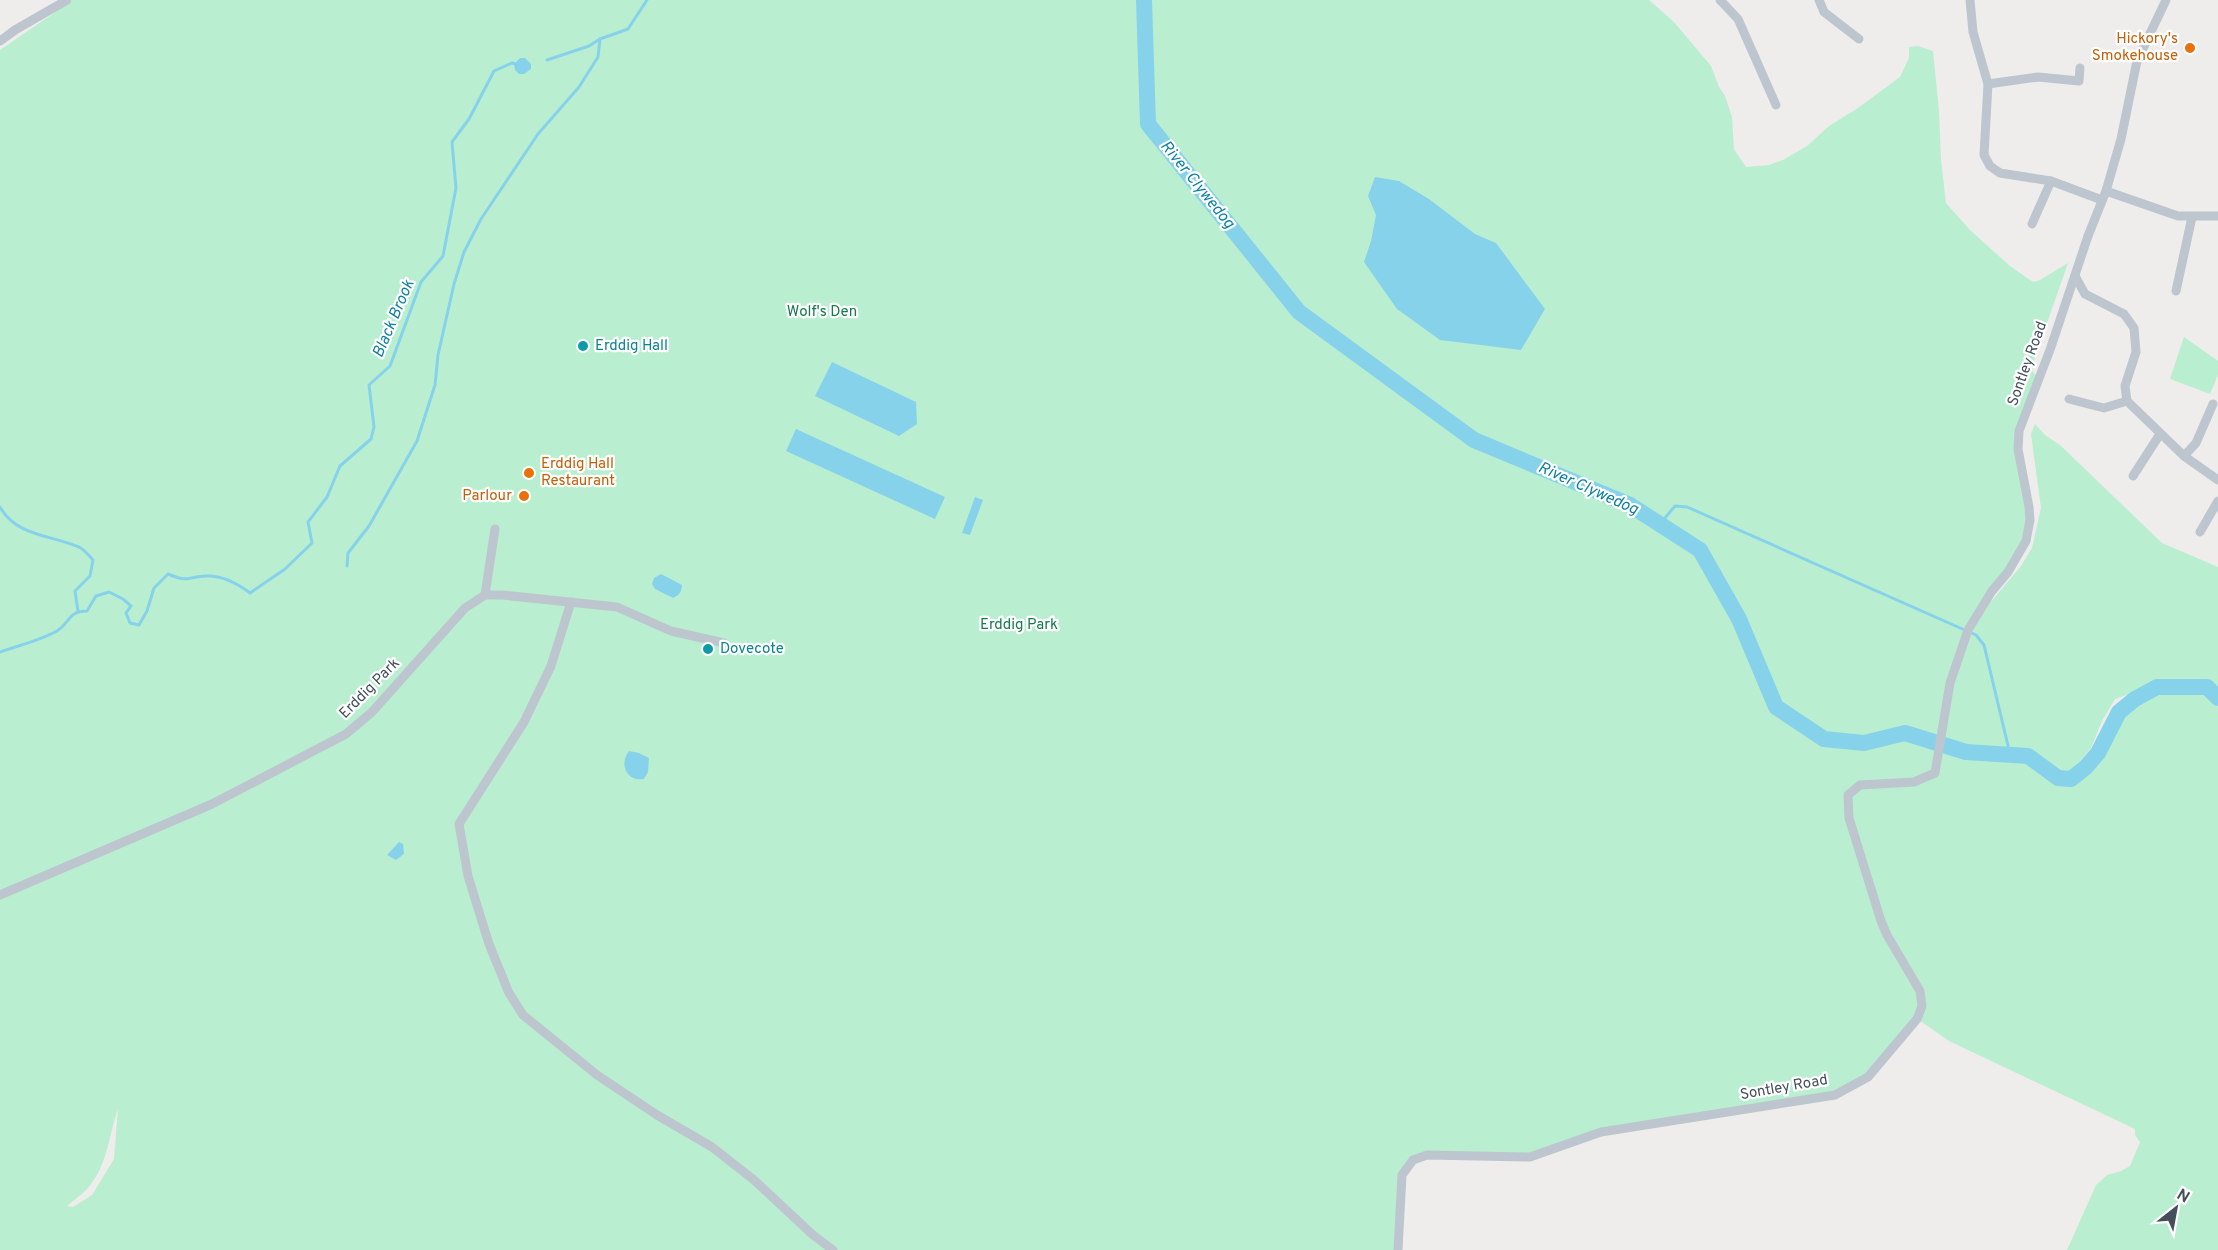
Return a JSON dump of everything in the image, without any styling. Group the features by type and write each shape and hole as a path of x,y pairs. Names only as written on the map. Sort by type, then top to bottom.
{"street":[{"path":"0,41 68,0"},
{"path":"1720,0 1738,19 1776,105"},
{"path":"1819,0 1824,12 1859,39"},
{"path":"1970,0 1972,32 1988,84 1984,155 1990,166 2000,173 2051,181 2178,216 2192,218 2218,216"},
{"name":"Sontley Road","path":"1398,1250 1402,1175 1413,1160 1427,1155 1530,1157 1601,1132 1835,1095 1868,1077 1917,1018 1922,1006 1920,991 1881,921 1849,818 1848,795 1860,785 1914,782 1935,773 1950,683 1967,632 2026,541 2030,520 2019,449 2019,431 2104,196 2121,139 2137,61 2166,0"},
{"path":"1988,84 2038,77 2079,86 2080,68"},
{"path":"2032,224 2051,181"},
{"path":"2176,291 2185,280 2192,218"},
{"path":"2075,276 2085,294 2124,314 2133,328 2136,352 2125,386 2127,401 2184,456 2218,480"},
{"path":"2069,399 2104,408 2127,401"},
{"path":"2184,456 2196,443 2213,416 2213,404"},
{"path":"2133,476 2160,434"},
{"path":"2200,532 2218,501"},
{"path":"495,529 485,595 617,607 671,631 724,643"},
{"name":"Erddig Park","path":"0,895 212,804 346,734 372,711 465,608 485,595"},
{"path":"571,602 551,666 524,722 459,824 468,876 489,944 509,993 523,1015 597,1075 657,1115 712,1147 754,1180 833,1250"}],"green space":[{"name":"Erddig Park","path":"73,0 1649,0 1674,22 1711,66 1732,117 1734,149 1746,167 1769,165 1807,146 1829,126 1900,77 1909,58 1909,47 1918,46 1933,51 1946,203 1970,230 2010,266 2034,282 2068,263 2031,369 2039,380 2019,431 2029,507 2026,541 1968,630 1952,686 1968,638 1989,604 2021,566 2032,548 2041,508 2031,434 2035,424 2162,543 2218,567 2218,1250 2067,1250 2096,1185 2107,1175 2130,1166 2140,1142 2135,1135 2135,1129 1949,1041 1919,1020 1922,1006 1868,1077 1835,1095 1601,1132 1530,1157 1427,1155 1413,1160 1402,1175 1398,1250 0,1250 0,50","holes":["2132,693 2127,714 2101,754 2080,761 2091,748 2102,721 2115,699","118,1109 114,1159 92,1195 73,1207 67,1206 86,1190 97,1175 105,1157"]},
{"path":"2184,337 2218,361 2218,375 2210,394 2170,379"}],"water":[{"path":"520,58 525,58 531,64 531,69 524,74 519,74 515,70 514,64"},
{"path":"1375,177 1399,181 1429,199 1475,234 1496,243 1545,309 1521,350 1440,340 1397,309 1364,262 1376,215 1368,196"},
{"path":"832,362 916,402 917,424 899,436 815,396"},
{"path":"796,429 945,497 935,519 786,451"},
{"path":"975,497 983,500 970,535 962,533"},
{"path":"661,574 682,585 677,596 673,598 655,589 652,584 654,578"},
{"path":"629,751 649,758 648,772 644,779 633,778 626,771 625,761"},
{"path":"399,842 403,844 404,854 396,860 387,855"}],"waterway":[{"name":"Black Brook","path":"547,60 589,46 600,39 628,29 647,0"},
{"name":"River Clywedog","path":"1144,0 1148,124 1299,312 1474,440 1630,505 1700,550 1739,619 1776,707 1824,739 1864,743 1905,733 1966,752 2028,756 2058,778 2071,779 2098,753 2119,712 2135,699 2157,687 2207,687 2218,698"},
{"path":"347,566 348,553 369,526 417,441 435,385 438,355 454,284 464,252 481,219 538,134 579,87 598,57 600,39"},
{"name":"Black Brook","path":"0,652 57,631 73,615 87,611 96,596 109,592 131,606 126,613 130,623 139,625 147,611 154,588 168,574 184,579 205,576 223,578 250,593 285,569 312,543 308,522 327,497 340,466 371,439 374,427 369,385 390,366 421,282 443,256 456,188 452,142 469,119 494,71 512,63 523,66"},
{"path":"1660,524 1675,506 1687,507 1976,635 1984,645 2010,754"},
{"path":"0,507 15,524 79,547 93,560 90,576 75,591 78,611"}],"place":[{"name":"Hickory's Smokehouse","path":"2190,48"},
{"name":"Erddig Hall","path":"583,346"},
{"name":"Erddig Hall Restaurant","path":"529,473"},
{"name":"Parlour","path":"524,496"},
{"name":"Dovecote","path":"708,649"}],"park label":[{"name":"Wolf's Den","path":"822,312"}]}
